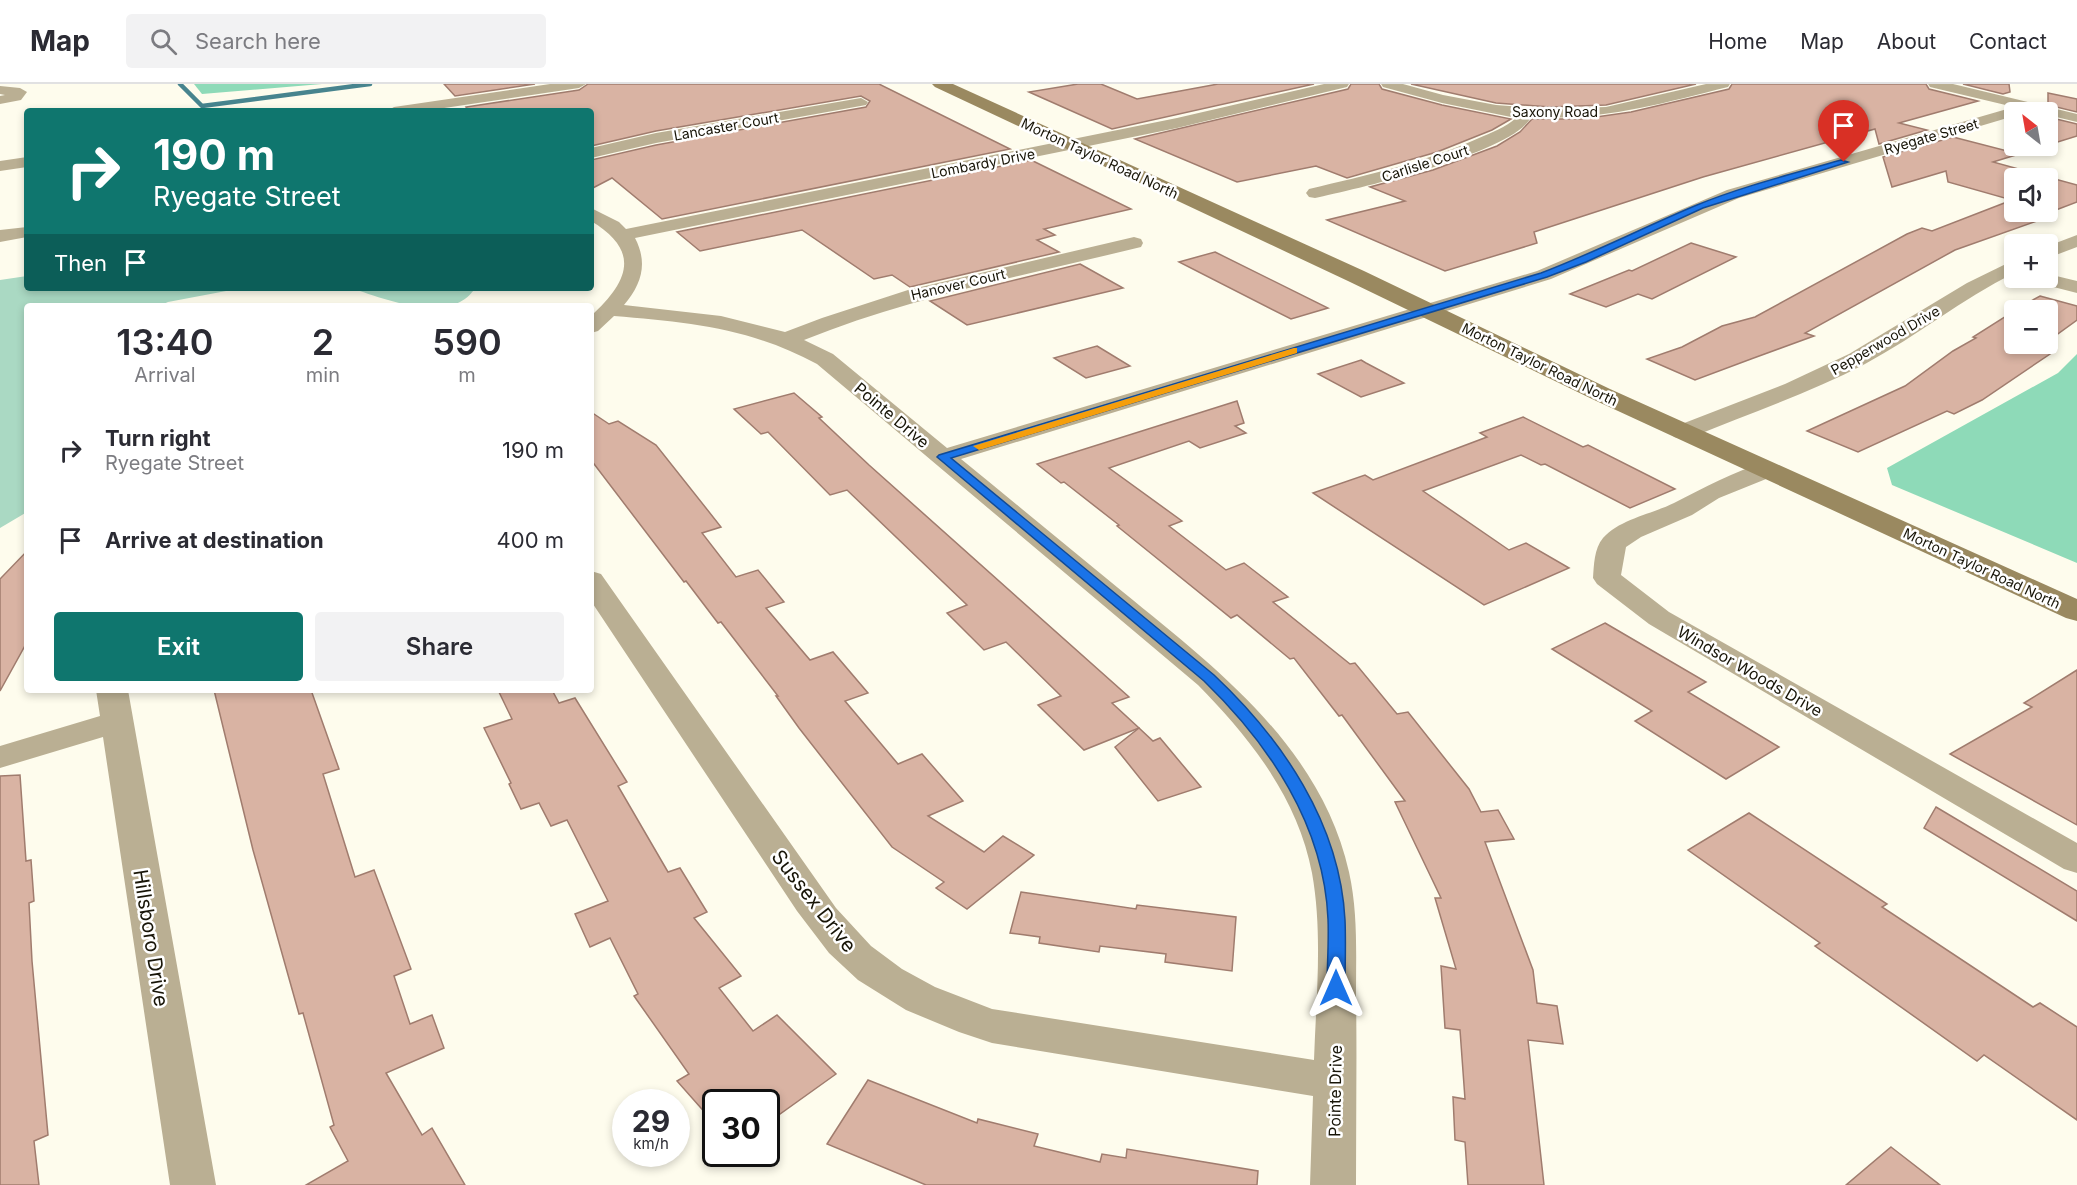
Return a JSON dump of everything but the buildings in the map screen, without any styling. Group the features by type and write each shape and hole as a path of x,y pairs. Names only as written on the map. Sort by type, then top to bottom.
{"street":[{"path":"415,108 579,84"},
{"name":"Morton Taylor Road North","path":"940,84 1427,310 1683,432 2077,611"},
{"name":"Lombardy Drive","path":"623,235 1177,123 1342,84"},
{"name":"Saxony Road","path":"1388,84 1449,102 1524,113 1567,114 1608,110 1723,84"},
{"path":"1935,84 2010,102"},
{"path":"0,90 20,92 16,97 0,100"},
{"name":"Lancaster Court","path":"594,152 656,138 861,102"},
{"name":"Carlisle Court","path":"1315,194 1402,173 1451,157 1517,126 1523,119 1524,113"},
{"path":"2058,113 2077,118"},
{"name":"Ryegate Street","path":"943,457 1560,269 1733,194 2004,115"},
{"path":"0,166 24,162"},
{"path":"594,214 605,220 623,235 633,252 634,271 626,292 601,319"},
{"path":"0,236 24,232"},
{"path":"2058,248 2077,240"},
{"name":"Hanover Court","path":"787,339 843,316 901,298 1134,243"},
{"name":"Pepperwood Drive","path":"1683,432 1819,377 1858,358 2004,273"},
{"path":"2058,282 2077,287"},
{"name":"Pointe Drive","path":"601,319 714,321 757,329 787,339 825,359 1209,678 1238,705 1268,742 1288,772 1315,825 1330,871 1336,918 1333,1185"},
{"name":"Windsor Woods Drive","path":"1767,470 1710,493 1683,509 1631,531 1616,541 1612,545 1608,561 1607,578 1669,624 2077,860"},
{"name":"Sussex Drive","path":"594,584 831,930 858,958 886,978 918,997 953,1013 992,1026 1335,1082"},
{"path":"0,757 114,706"},
{"name":"Hillsboro Drive","path":"114,706 193,1185"}],"green space":[{"path":"194,84 322,84 202,94"},
{"path":"24,276 24,291 226,291 166,303 24,303 24,514 0,528 0,280"},
{"path":"360,291 472,291 457,303 399,303"},
{"path":"2077,354 2077,563 1892,485 1887,468 2058,373"}],"waterway":[{"path":"180,84 202,106 370,84"}],"slow traffic":[{"path":"979,446 1294,350"}],"route":[{"path":"1336,988 1336,918 1330,871 1306,804 1268,742 1238,705 1209,678 943,457 1544,275 1733,194 1844,162"}]}
